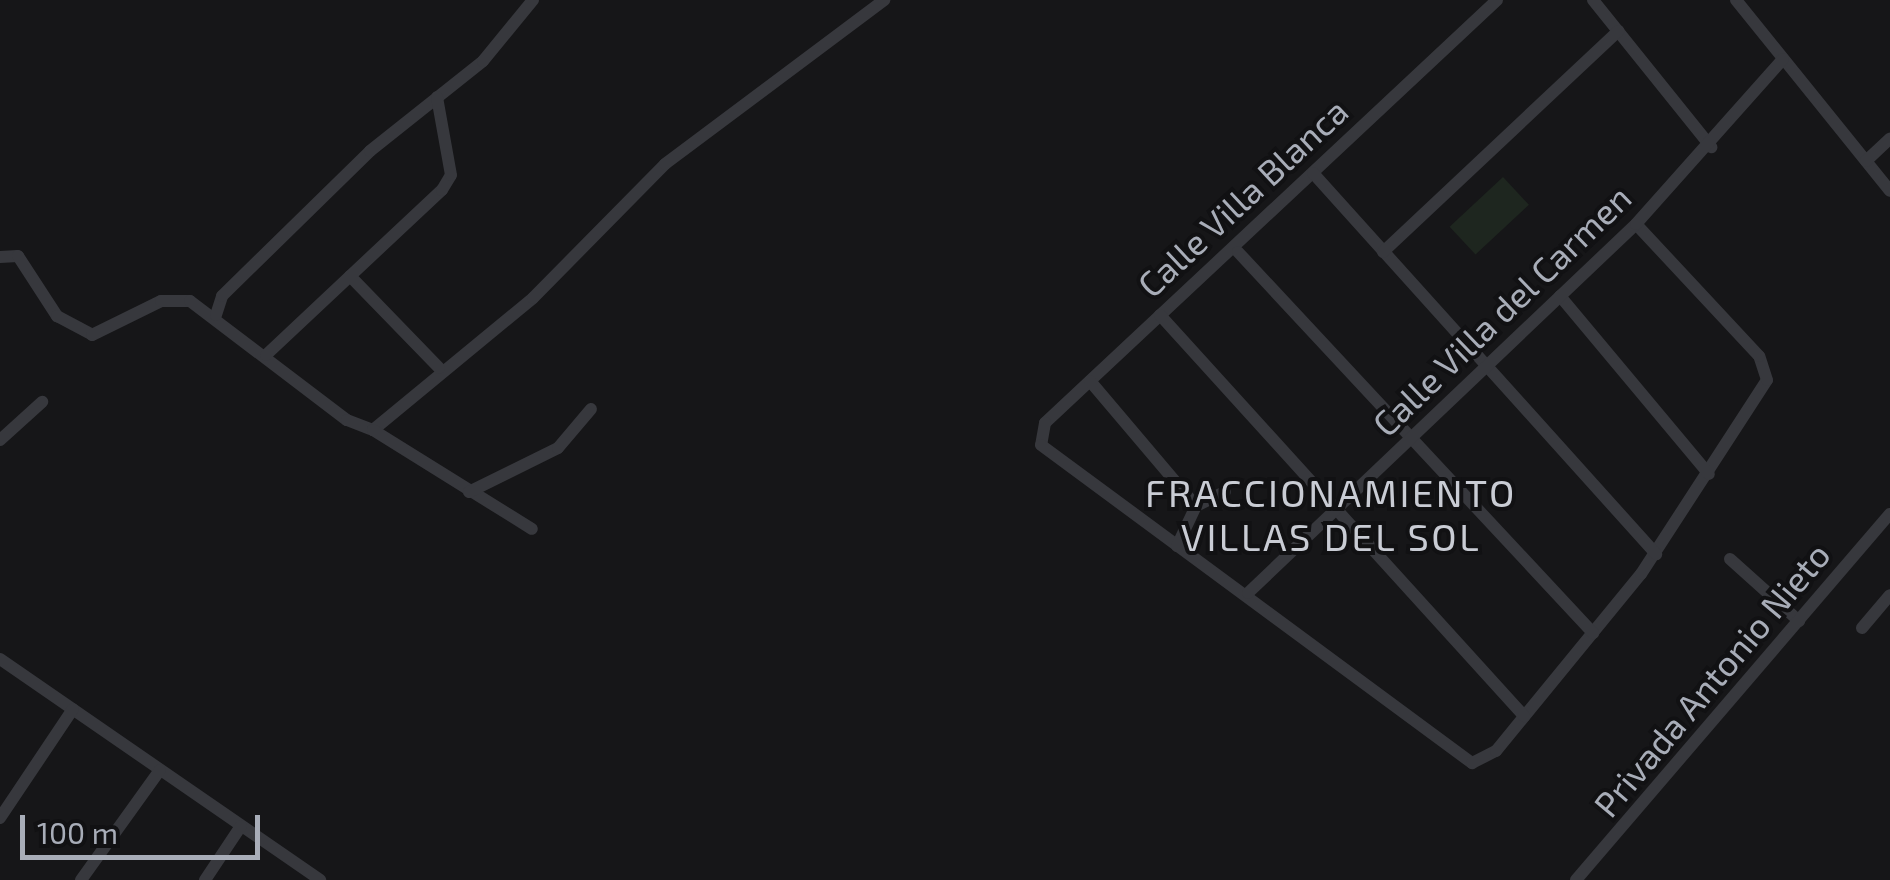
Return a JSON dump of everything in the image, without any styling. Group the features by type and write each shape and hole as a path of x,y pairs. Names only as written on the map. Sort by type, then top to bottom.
{"street":[{"path":"216,315 222,296 437,98 533,0"},
{"path":"373,430 440,368 533,298 665,164 884,0"},
{"name":"Calle Villa Blanca","path":"1177,546 1040,445 1045,423 1160,315 1238,252 1312,174 1497,0"},
{"path":"1593,0 1711,147"},
{"path":"1736,0 1890,192"},
{"path":"1383,252 1618,31"},
{"name":"Calle Villa del Carmen","path":"1248,593 1636,224 1711,147 1783,59"},
{"path":"266,355 451,175 437,98"},
{"path":"1866,162 1890,139"},
{"path":"1312,174 1656,554"},
{"path":"1225,492 1196,506 1177,546 1248,593 1472,763 1524,716 1656,554 1767,380 1759,356 1636,224"},
{"path":"1238,252 1414,435 1593,633"},
{"path":"0,257 18,256 58,316 92,335 161,302 190,301 216,315 347,420 373,430 532,529"},
{"path":"350,276 440,368"},
{"path":"1560,296 1709,474"},
{"path":"1160,315 1524,716"},
{"path":"1090,382 1196,506"},
{"path":"3,431 42,402"},
{"path":"470,492 558,448 591,409"},
{"name":"Privada Antonio Nieto","path":"1576,880 1890,514"},
{"path":"1730,559 1799,620"},
{"path":"1862,628 1890,595"},
{"path":"0,659 320,880"},
{"path":"0,818 73,709"},
{"path":"80,880 160,770"},
{"path":"205,880 241,826"}],"shaded area":[{"path":"1503,177 1529,205 1476,255 1450,227"}],"district":[{"name":"FRACCIONAMIENTO VILLAS DEL SOL","path":"1331,515"}]}
